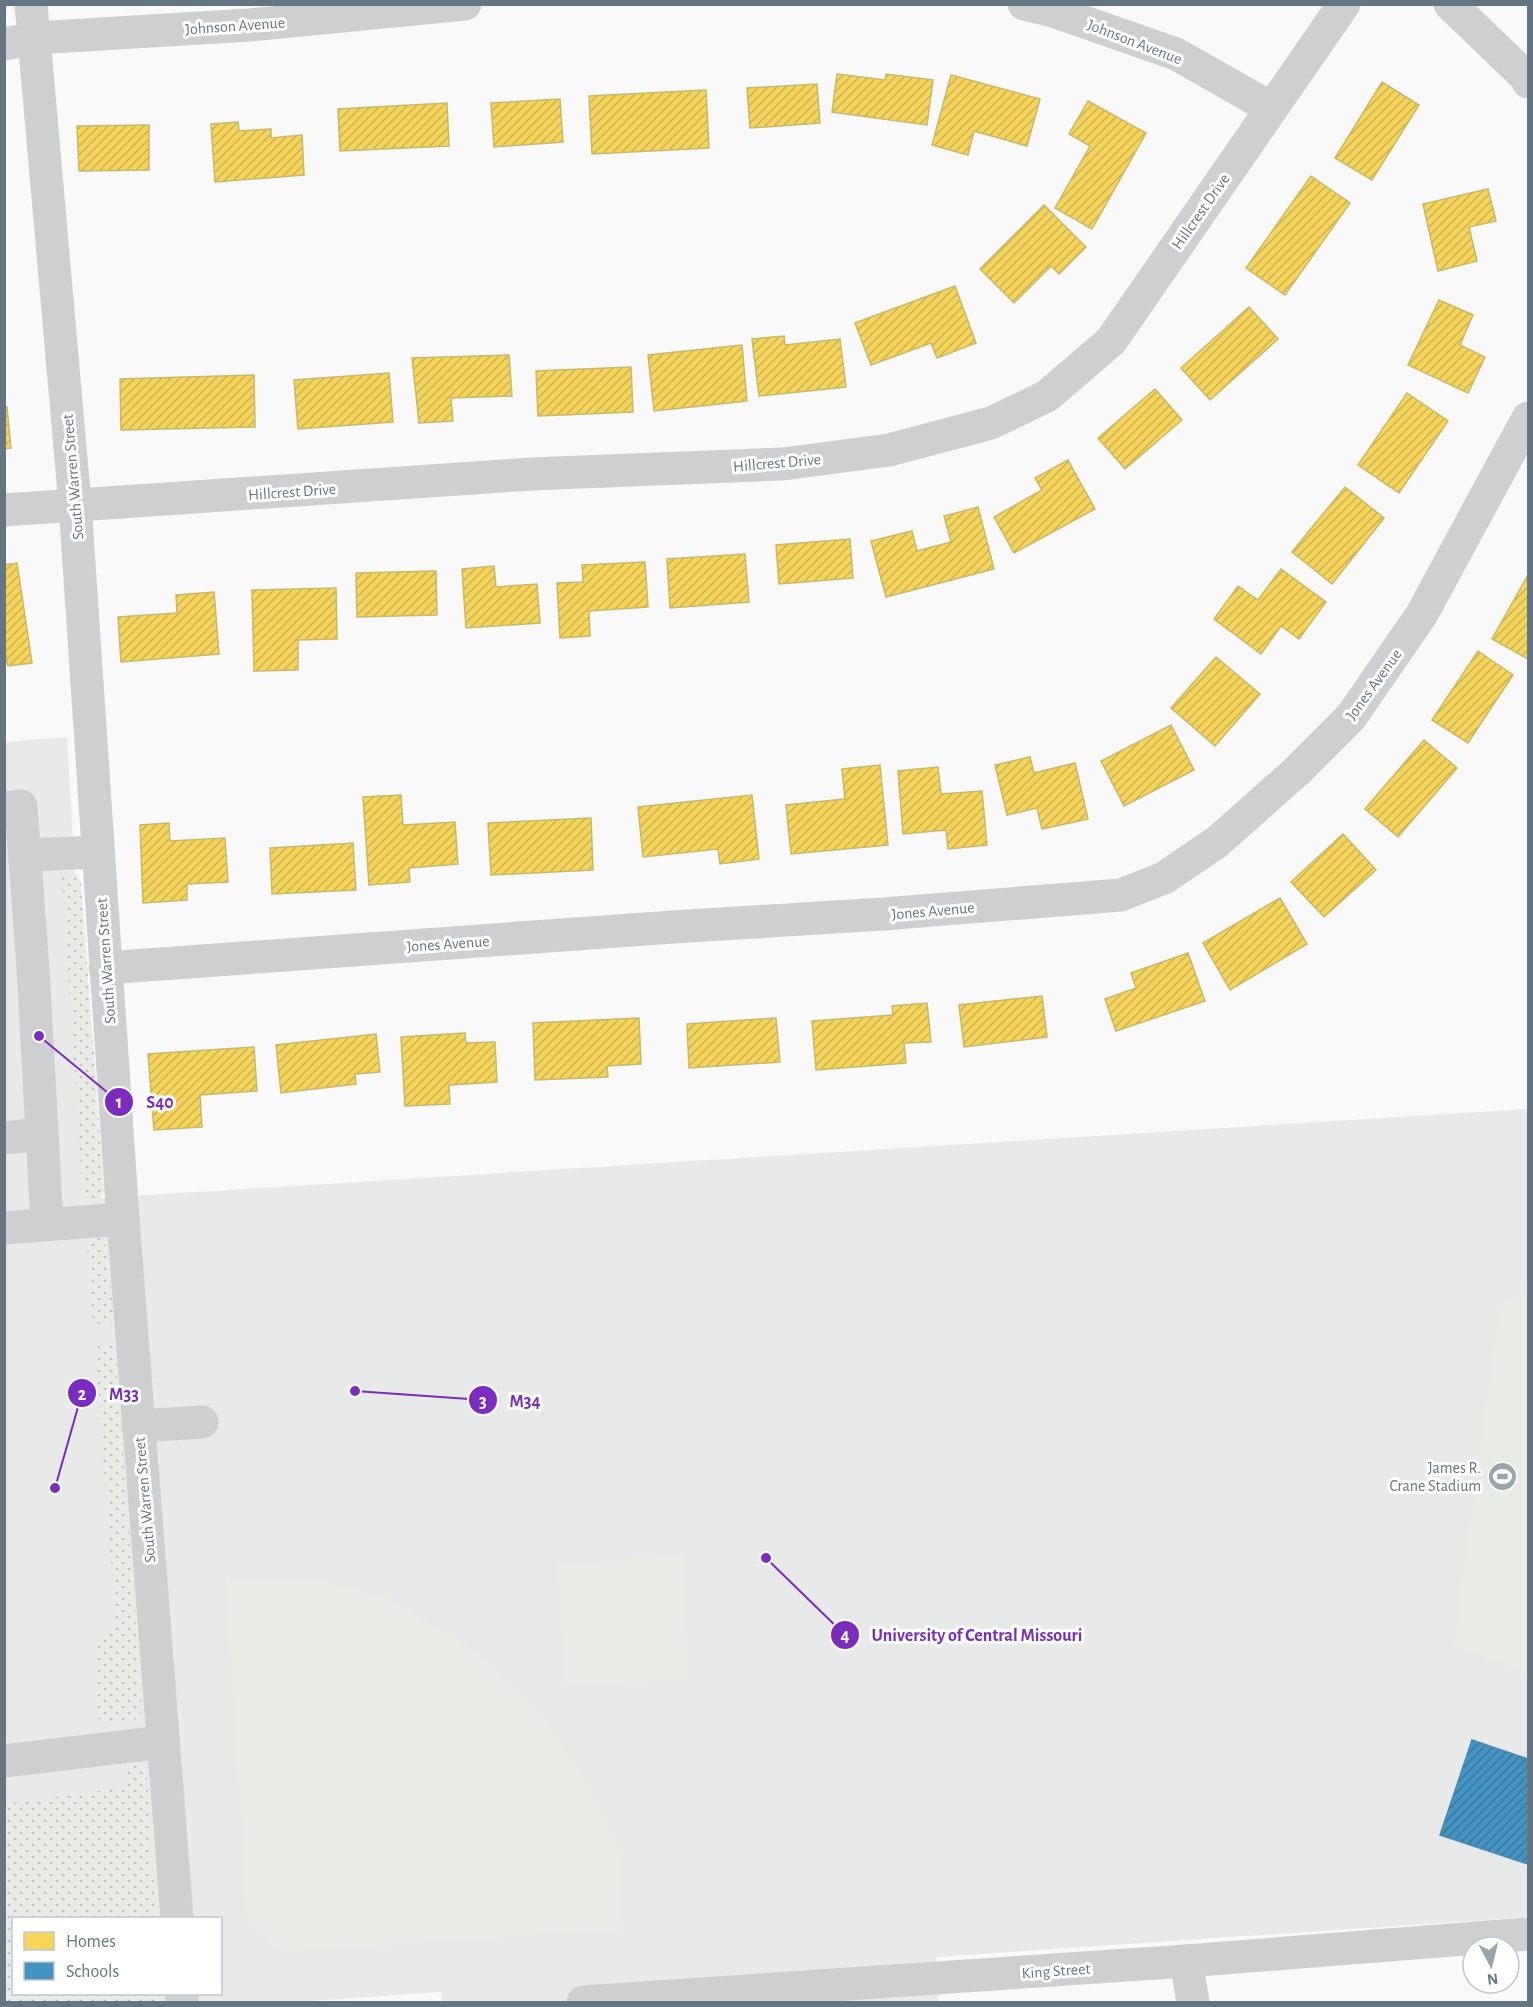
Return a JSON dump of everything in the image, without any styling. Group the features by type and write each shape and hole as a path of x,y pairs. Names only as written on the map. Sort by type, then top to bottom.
{"street":[{"name":"South Warren Street","path":"31,4 20,41 75,504 123,1219 177,1917"},
{"name":"Johnson Avenue","path":"20,41 250,25 360,9 465,4"},
{"name":"Johnson Avenue","path":"1024,4 1053,11 1176,54 1271,108"},
{"name":"Hillcrest Drive","path":"4,510 531,474 783,464 889,450 991,423 1047,396 1111,341 1344,4"},
{"path":"1450,4 1526,77 1528,82"},
{"name":"Jones Avenue","path":"105,968 883,914 1121,895 1164,878 1217,842 1296,772 1351,717 1422,614 1528,418"},
{"path":"13,807 25,855 47,1223"},
{"path":"25,855 98,852"},
{"path":"4,1138 42,1134"},
{"path":"4,1228 123,1219"},
{"path":"138,1426 202,1422"},
{"path":"4,1761 163,1742"},
{"name":"King Street","path":"583,2002 1186,1961 1528,1934"},
{"path":"1186,1961 1193,2002"}],"shaded area":[{"path":"67,737 80,968 100,1198 1528,1109 1528,1917 936,1957 939,2002 442,2002 441,1992 296,2002 5,2002 5,742"},
{"path":"69,874 77,875 81,882 104,1191 99,1200 91,1201 87,1200 83,1194 62,878"},
{"path":"99,1238 107,1247 114,1322 93,1324 87,1243 90,1239"},
{"name":"James R. Crane Stadium","path":"1528,1286 1528,1674 1453,1646 1499,1307"},
{"path":"115,1345 142,1710 139,1717 132,1721 102,1723 98,1718 94,1651 116,1628 95,1347"},
{"path":"684,1556 690,1680 563,1686 557,1562"},
{"path":"225,1577 313,1578 385,1596 475,1651 536,1708 590,1791 622,1857 624,1930 282,1953 247,1924"},
{"path":"126,1755 136,1755 146,1764 156,1917 12,1917 12,1995 161,1995 162,2002 5,2002 4,1804 128,1787"}],"building: Homes":[{"path":"837,74 885,80 886,74 933,80 927,125 832,112"},
{"path":"951,75 1040,99 1027,146 974,131 968,155 932,145"},
{"path":"1382,82 1419,105 1372,180 1335,158"},
{"path":"817,84 820,123 750,128 747,88"},
{"path":"706,90 709,148 592,154 589,96"},
{"path":"560,99 563,142 494,147 491,103"},
{"path":"1088,101 1146,133 1092,229 1055,208 1090,146 1069,134"},
{"path":"447,103 449,146 340,151 338,109"},
{"path":"238,122 239,131 271,129 271,138 302,135 304,175 215,182 211,124"},
{"path":"149,125 149,170 79,171 77,126"},
{"path":"1311,176 1350,203 1285,295 1246,268"},
{"path":"1488,189 1496,221 1469,227 1477,261 1438,271 1423,204"},
{"path":"1044,205 1086,247 1059,274 1051,266 1014,303 980,269"},
{"path":"955,286 976,343 937,358 931,343 871,365 855,323"},
{"path":"1439,300 1473,315 1460,345 1485,357 1468,393 1408,365"},
{"path":"1249,307 1278,339 1210,400 1181,368"},
{"path":"784,336 785,345 840,339 846,387 759,396 752,339"},
{"path":"742,345 747,401 654,411 648,355"},
{"path":"509,355 512,396 451,398 453,421 419,423 412,358"},
{"path":"631,367 633,412 538,416 536,371"},
{"path":"389,373 393,422 298,429 294,380"},
{"path":"254,375 255,427 121,430 120,379"},
{"path":"1155,389 1182,420 1125,469 1098,438"},
{"path":"1407,393 1448,421 1399,493 1358,465"},
{"path":"7,407 11,448 4,449 4,408"},
{"path":"1068,460 1095,509 1014,553 994,517 1042,490 1035,478"},
{"path":"1345,487 1384,518 1332,584 1292,552"},
{"path":"978,507 994,569 886,597 871,541 912,531 917,551 951,542 944,516"},
{"path":"850,539 853,578 779,584 776,545"},
{"path":"745,554 749,602 670,608 667,559"},
{"path":"645,562 648,607 589,611 590,636 560,638 557,583 583,582 582,565"},
{"path":"17,563 32,663 8,666 4,649 4,565"},
{"path":"494,566 496,587 537,584 540,623 466,628 462,569"},
{"path":"1281,569 1326,602 1299,639 1281,626 1261,654 1214,619 1238,586 1258,600"},
{"path":"436,571 437,615 357,617 356,573"},
{"path":"1528,575 1528,659 1492,639"},
{"path":"336,588 337,639 298,640 298,670 254,671 252,590"},
{"path":"214,592 219,654 121,662 118,617 177,613 176,595"},
{"path":"1478,651 1513,675 1468,743 1432,720"},
{"path":"1216,657 1260,694 1215,746 1171,708"},
{"path":"1171,725 1194,770 1124,806 1101,761"},
{"path":"1424,740 1457,768 1398,837 1365,809"},
{"path":"1030,757 1034,773 1075,763 1088,819 1042,829 1037,808 1007,815 995,765"},
{"path":"880,765 888,845 791,854 786,805 845,799 842,769"},
{"path":"938,767 941,794 982,791 987,845 948,849 946,830 903,834 898,771"},
{"path":"401,795 403,825 455,822 458,864 409,868 410,882 369,885 363,797"},
{"path":"752,795 759,859 720,864 718,849 643,857 638,807"},
{"path":"591,818 593,870 491,875 488,823"},
{"path":"169,823 170,841 225,838 228,882 187,884 187,900 143,903 140,825"},
{"path":"1343,834 1376,870 1324,917 1291,882"},
{"path":"353,843 356,890 272,894 270,848"},
{"path":"1280,898 1307,944 1230,990 1203,943"},
{"path":"1188,953 1205,1001 1116,1031 1105,999 1136,988 1131,973"},
{"path":"1042,996 1047,1037 964,1047 959,1005"},
{"path":"927,1003 931,1042 904,1043 906,1063 816,1070 812,1021 893,1015 892,1006"},
{"path":"639,1018 641,1064 607,1066 608,1077 535,1080 533,1023"},
{"path":"776,1018 780,1062 689,1068 687,1024"},
{"path":"465,1033 466,1043 495,1042 497,1082 449,1085 450,1104 405,1106 401,1037"},
{"path":"376,1034 380,1072 355,1074 356,1084 281,1093 276,1045"},
{"path":"254,1047 257,1091 200,1095 202,1127 154,1130 148,1054"}],"building: Schools":[{"path":"1472,1740 1528,1759 1528,1864 1440,1835"}],"place":[{"name":"S40","path":"39,1036"},
{"name":"M34","path":"355,1391"},
{"name":"James R. Crane Stadium","path":"1502,1476"},
{"name":"M33","path":"55,1488"},
{"name":"University of Central Missouri","path":"766,1558"}]}
